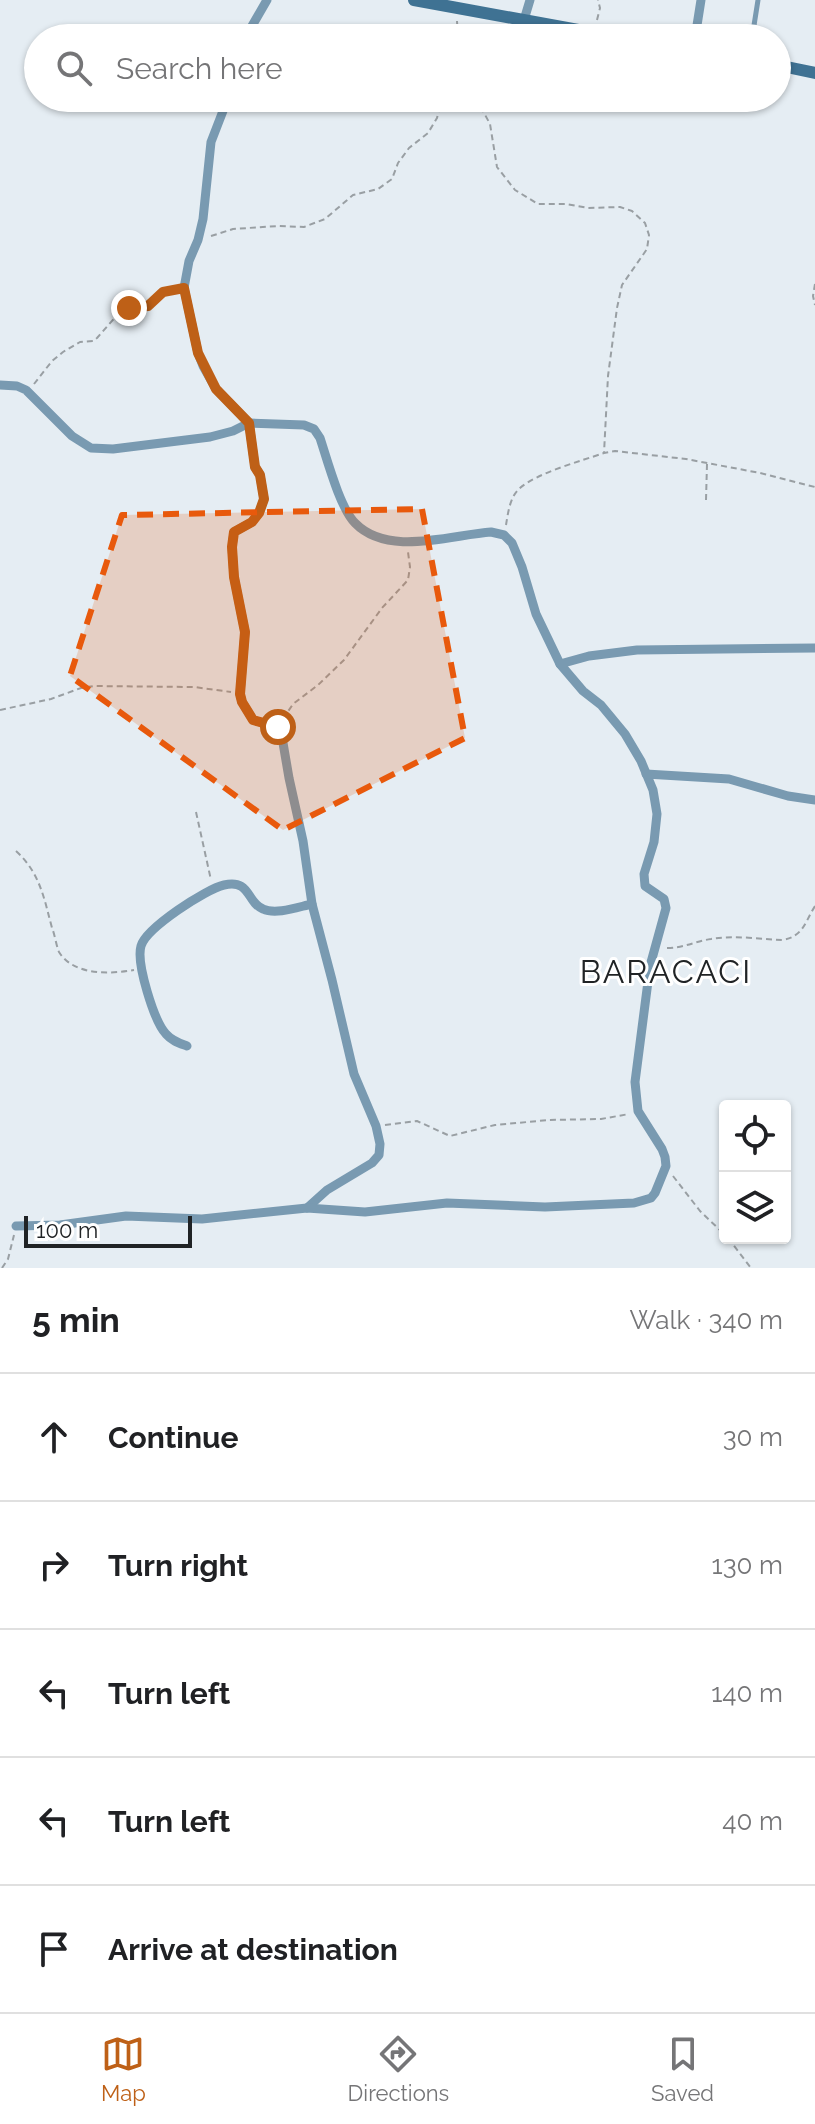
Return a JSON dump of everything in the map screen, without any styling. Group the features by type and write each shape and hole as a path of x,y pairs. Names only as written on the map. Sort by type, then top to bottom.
{"main road":[{"path":"414,0 545,24"},
{"path":"791,68 815,73"}],"street":[{"path":"253,24 267,0"},
{"path":"524,20 530,0"},
{"path":"697,24 701,0"},
{"path":"223,112 211,142 203,219 184,288 203,366 216,389 249,423 255,467 260,475 264,499 252,522 234,532 232,547 237,600 245,632 240,694 253,720 278,727 282,737 312,904 354,1074 376,1126 380,1144 379,1155 372,1163 327,1190 307,1208"},
{"path":"0,385 26,390 72,436 91,448 113,449 210,437 249,423 304,425 314,429 320,438 345,507 354,522 372,535 406,541 491,532 504,535 512,543 536,614 560,664 583,691 601,705 625,734 641,761 653,790 657,814 654,842 644,874 645,886 664,899 666,908 648,976 635,1082 638,1111 662,1149 666,1166 651,1198 634,1203 545,1207 447,1203 365,1212 307,1208 202,1219 126,1216 60,1225 16,1226"},
{"path":"560,664 589,656 637,650 815,648"},
{"path":"646,774 729,779 788,796 815,800"},
{"path":"187,1046 165,1034 150,1002 140,948 149,934 170,915 223,885 242,886 265,910 312,904"}],"lane":[{"path":"754,24 758,0"}],"path":[{"path":"596,24 600,8 598,0"},
{"path":"455,8 457,24"},
{"path":"198,240 233,229 304,227 325,219 353,195 378,189 392,179 398,163 409,148 428,133 438,112"},
{"path":"484,112 490,124 497,167 515,190 538,204 620,207 632,211 645,223 649,235 647,249 622,285 617,308 608,376 604,453"},
{"path":"815,284 815,305"},
{"path":"26,390 39,380 52,361 80,342 93,341 118,314 129,308 148,306 163,292 184,288"},
{"path":"504,535 510,505 517,490 535,478 604,453 624,452 707,463 815,487"},
{"path":"706,500 707,463"},
{"path":"278,727 293,704 344,660 382,608 408,580 410,567 406,541"},
{"path":"0,710 94,686 194,687 240,694"},
{"path":"196,812 213,889"},
{"path":"16,851 28,861 37,876 59,952 72,964 90,971 115,973 143,969"},
{"path":"654,947 680,948 722,938 792,938 800,933 815,906"},
{"path":"376,1126 417,1121 450,1136 495,1125 601,1119 638,1111"},
{"path":"666,1166 700,1211 719,1229"},
{"path":"2,1268 8,1259 16,1226"},
{"path":"733,1244 751,1268"}],"highlighted area":[{"path":"422,509 465,738 283,830 70,676 122,515"}],"district":[{"name":"BARACACI","path":"666,971"}],"route":[{"path":"129,308 148,306 163,292 184,288 203,366 216,389 249,423 255,467 260,475 264,499 252,522 234,532 232,547 237,600 245,632 240,694 253,720 278,727"}]}
